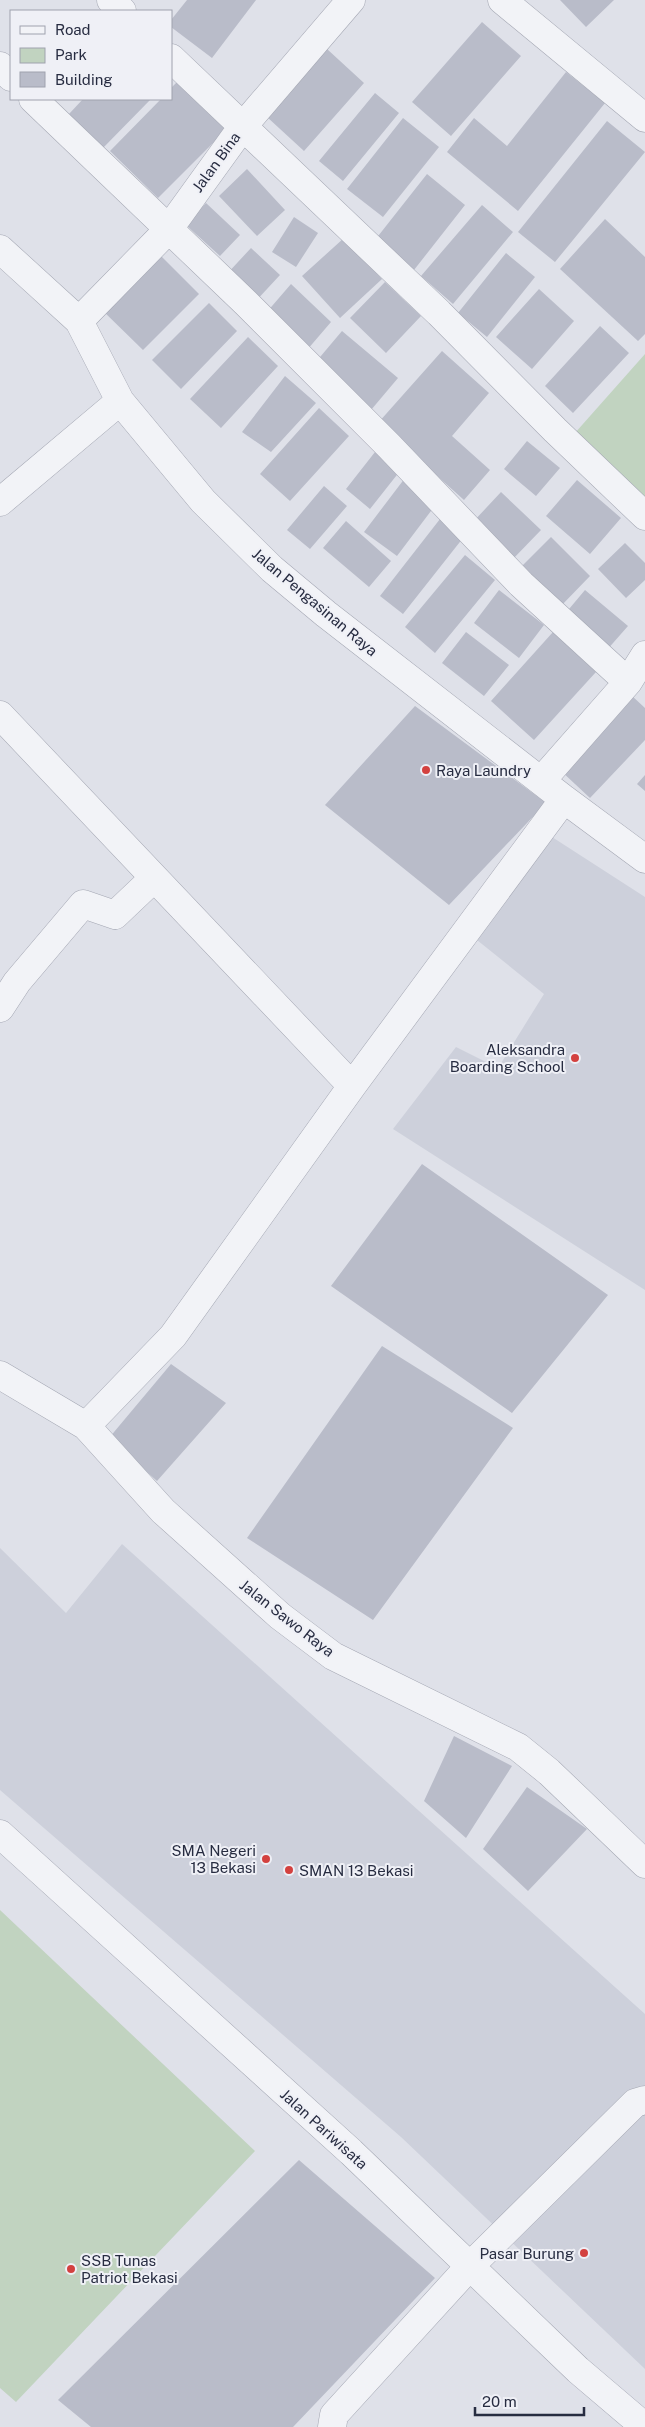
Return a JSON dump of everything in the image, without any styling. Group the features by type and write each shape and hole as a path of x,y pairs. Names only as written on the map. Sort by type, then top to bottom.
{"street":[{"path":"111,0 121,10"},
{"name":"Jalan Bina","path":"79,321 168,230 243,126 351,0"},
{"path":"502,0 645,118"},
{"path":"172,59 439,313 555,430 645,516"},
{"path":"0,66 10,76"},
{"path":"34,100 239,297 389,446 521,584 628,682"},
{"name":"Jalan Pengasinan Raya","path":"0,249 79,321 120,401 203,501 272,569 326,614 541,782 645,859"},
{"path":"0,502 120,401"},
{"path":"541,782 628,682 645,655"},
{"path":"0,715 352,1086"},
{"path":"86,1426 173,1336 352,1086 564,799"},
{"path":"0,1008 17,982 84,904 114,915 154,878"},
{"name":"Jalan Sawo Raya","path":"0,1375 86,1426 163,1511 280,1616 333,1656 518,1747 549,1772 645,1864"},
{"name":"Jalan Pariwisata","path":"0,1834 351,2152 578,2370 645,2427"},
{"path":"332,2427 334,2415 469,2266 635,2103 645,2100"}],"shaded area":[{"name":"Aleksandra Boarding School","path":"552,837 645,897 645,1290 393,1129 456,1047 498,1068 544,994 467,932"},
{"name":"SMAN 13 Bekasi","path":"122,1544 645,2014 645,2369 401,2137 0,1790 0,1548 66,1613"}],"green space":[{"path":"645,354 645,516 567,442"},
{"name":"SSB Tunas Patriot Bekasi","path":"0,1910 255,2151 16,2402 0,2388"}],"building":[{"path":"187,0 256,0 212,58 172,28 172,19"},
{"path":"560,0 614,0 586,27"},
{"path":"482,22 521,56 451,136 412,102"},
{"path":"327,49 364,83 304,151 267,117"},
{"path":"566,72 605,103 518,211 447,152 474,118 507,146"},
{"path":"177,82 226,130 158,198 110,151 160,100 172,100 172,87"},
{"path":"375,93 399,113 343,181 319,161"},
{"path":"82,100 150,100 103,148 69,114"},
{"path":"403,118 439,147 383,217 347,189"},
{"path":"607,121 645,152 555,262 518,232"},
{"path":"247,169 285,210 257,236 219,196"},
{"path":"427,174 465,205 414,270 375,240"},
{"path":"206,203 240,235 220,256 186,225"},
{"path":"482,205 513,232 453,304 421,276"},
{"path":"294,217 318,233 296,267 272,252"},
{"path":"605,219 645,257 645,334 638,341 560,269"},
{"path":"344,238 382,279 340,318 302,276"},
{"path":"251,248 280,275 254,303 225,276"},
{"path":"156,251 199,294 143,350 100,308"},
{"path":"506,253 535,277 487,337 458,313"},
{"path":"385,282 421,316 386,353 350,318"},
{"path":"291,284 331,322 307,350 266,313"},
{"path":"539,289 574,321 532,369 496,337"},
{"path":"209,303 237,331 181,389 152,360"},
{"path":"600,326 629,353 573,413 545,386"},
{"path":"342,331 398,378 371,410 315,363"},
{"path":"248,337 278,366 221,428 190,399"},
{"path":"442,351 489,393 452,436 490,470 464,500 378,423"},
{"path":"285,376 316,403 271,452 242,432"},
{"path":"319,408 349,436 290,501 260,474"},
{"path":"527,441 560,468 536,496 504,469"},
{"path":"375,452 400,471 370,509 346,489"},
{"path":"405,478 437,503 397,556 364,532"},
{"path":"577,480 621,518 590,554 546,516"},
{"path":"324,486 347,506 310,549 287,530"},
{"path":"501,492 541,530 512,560 473,522"},
{"path":"440,519 463,538 403,614 380,596"},
{"path":"346,521 391,561 369,587 323,548"},
{"path":"551,537 590,576 560,607 520,568"},
{"path":"625,543 645,563 645,580 626,598 598,569"},
{"path":"465,555 495,580 435,653 405,627"},
{"path":"499,590 544,625 519,658 474,623"},
{"path":"585,590 628,626 606,651 564,615"},
{"path":"466,632 509,665 484,696 442,663"},
{"path":"553,632 596,672 534,740 491,701"},
{"path":"631,695 645,708 645,740 590,798 560,770"},
{"path":"415,706 546,803 449,905 325,805"},
{"path":"645,775 645,791 637,784"},
{"path":"422,1164 608,1295 512,1413 331,1286"},
{"path":"382,1346 513,1428 373,1620 247,1538"},
{"path":"171,1364 226,1403 157,1481 109,1438"},
{"path":"454,1736 512,1766 466,1838 424,1801"},
{"path":"527,1787 587,1829 528,1891 483,1849"},
{"path":"299,2160 435,2278 293,2427 91,2427 58,2400"}],"place":[{"name":"Raya Laundry","path":"426,770"},
{"name":"Aleksandra Boarding School","path":"575,1058"},
{"name":"SMA Negeri 13 Bekasi","path":"266,1859"},
{"name":"SMAN 13 Bekasi","path":"289,1870"},
{"name":"Pasar Burung","path":"584,2253"},
{"name":"SSB Tunas Patriot Bekasi","path":"71,2269"}]}
